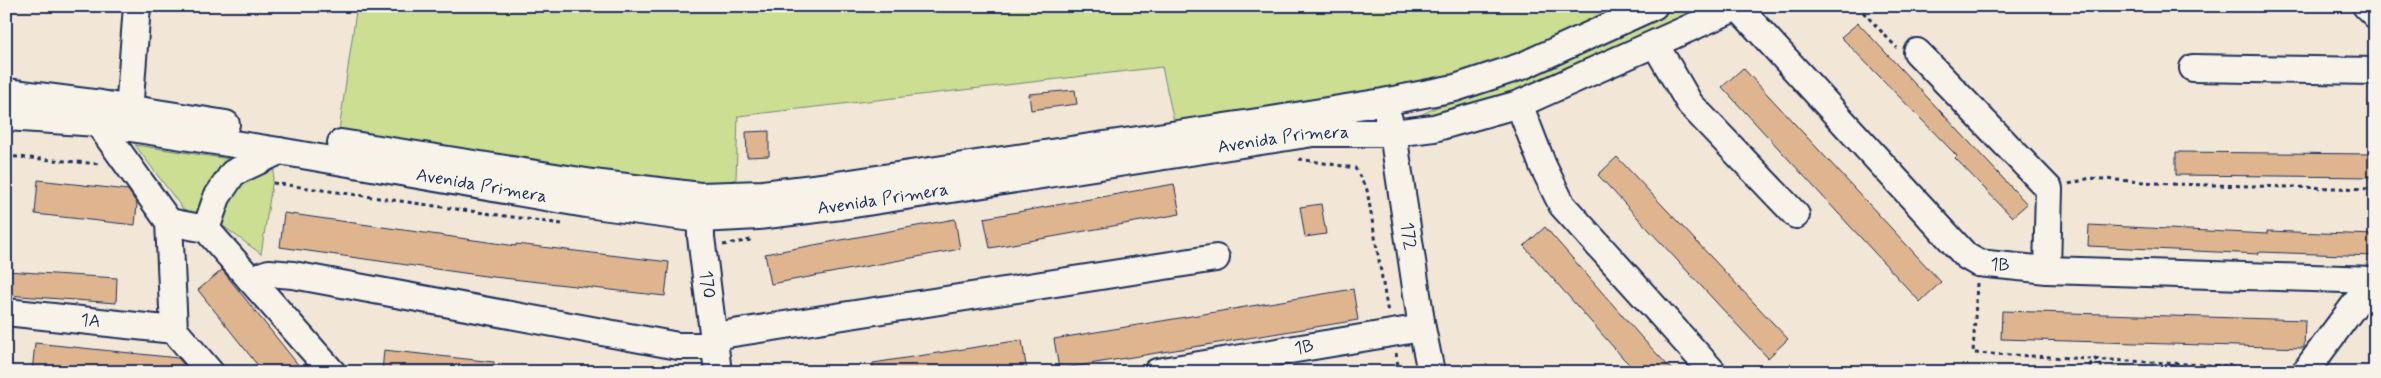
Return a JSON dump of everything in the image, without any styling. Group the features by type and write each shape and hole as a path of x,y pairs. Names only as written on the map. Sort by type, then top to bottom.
{"street":[{"path":"128,118 137,6"},
{"name":"Avenida Primera","path":"128,118 279,151 586,204 700,207 763,194 830,186 1383,102 1455,88 1522,66 1654,6"},
{"name":"Avenida Primera","path":"6,92 100,114 493,168 758,216 841,206 1312,133 1393,133 1434,128 1519,104 1738,6"},
{"name":"1B","path":"1738,6 1966,256 1978,263 2046,270 2374,280"},
{"path":"2366,6 2375,14"},
{"path":"1654,44 1690,104 1796,215"},
{"path":"1910,54 2049,189 2046,270"},
{"path":"2193,68 2375,71"},
{"name":"172","path":"1383,102 1393,133 1430,372"},
{"path":"1519,104 1543,166 1562,205 1713,372"},
{"path":"100,114 129,167 169,222 174,330 210,372"},
{"name":"Avenida Primera","path":"6,117 100,114"},
{"path":"206,229 217,197 233,173 279,151"},
{"name":"170","path":"700,207 702,248 718,372"},
{"path":"169,222 206,229 332,372"},
{"path":"250,279 269,273 293,275 678,346 1216,258"},
{"path":"2305,371 2374,280"},
{"name":"1A","path":"6,312 174,330"},
{"name":"1B","path":"1157,372 1422,328"}],"path":[{"path":"1863,12 1910,54"},
{"path":"6,156 129,167"},
{"path":"1290,160 1319,161 1355,168 1367,190 1399,372"},
{"path":"2049,189 2090,178 2170,184 2375,189"},
{"path":"273,183 567,225"},
{"path":"702,248 761,239"},
{"path":"1978,263 1973,353 2305,371"},
{"path":"2084,372 2095,359"},
{"path":"2095,359 2107,372"}],"green space":[{"path":"350,6 1632,6 1428,89 1178,140 1162,67 738,116 736,179 693,193 338,138 356,11"},
{"path":"1680,6 1699,6 1699,9 1532,88 1428,118 1418,116 1437,107 1510,84"},
{"path":"135,145 275,166 261,254 223,226 183,209"},
{"path":"2112,365 2219,372 2118,372"}],"building":[{"path":"1858,23 2027,204 2012,217 1955,158 1957,156 1841,37"},
{"path":"1743,68 1941,282 1920,302 1722,87"},
{"path":"1075,90 1077,104 1031,110 1029,94"},
{"path":"769,131 769,156 747,157 746,132"},
{"path":"2176,152 2375,154 2375,177 2176,175"},
{"path":"1617,157 1788,339 1768,358 1598,175"},
{"path":"38,180 128,190 137,204 135,225 35,214"},
{"path":"1174,184 1180,214 990,248 984,218"},
{"path":"1321,204 1326,234 1305,237 1300,207"},
{"path":"284,213 516,246 516,244 669,262 665,296 485,276 280,247"},
{"path":"955,219 960,249 771,284 765,254"},
{"path":"2089,225 2267,234 2267,231 2375,235 2375,256 2259,252 2259,254 2088,246"},
{"path":"1545,227 1674,372 1637,372 1623,358 1524,246"},
{"path":"222,270 304,372 263,372 198,290"},
{"path":"6,271 117,278 116,303 6,295"},
{"path":"1353,289 1358,320 1059,369 1054,339"},
{"path":"2002,311 2305,320 2304,348 2001,339"},
{"path":"1022,340 1027,372 873,372 873,363"},
{"path":"35,343 178,358 190,372 32,372"},
{"path":"384,350 494,362 493,372 382,372"}]}
